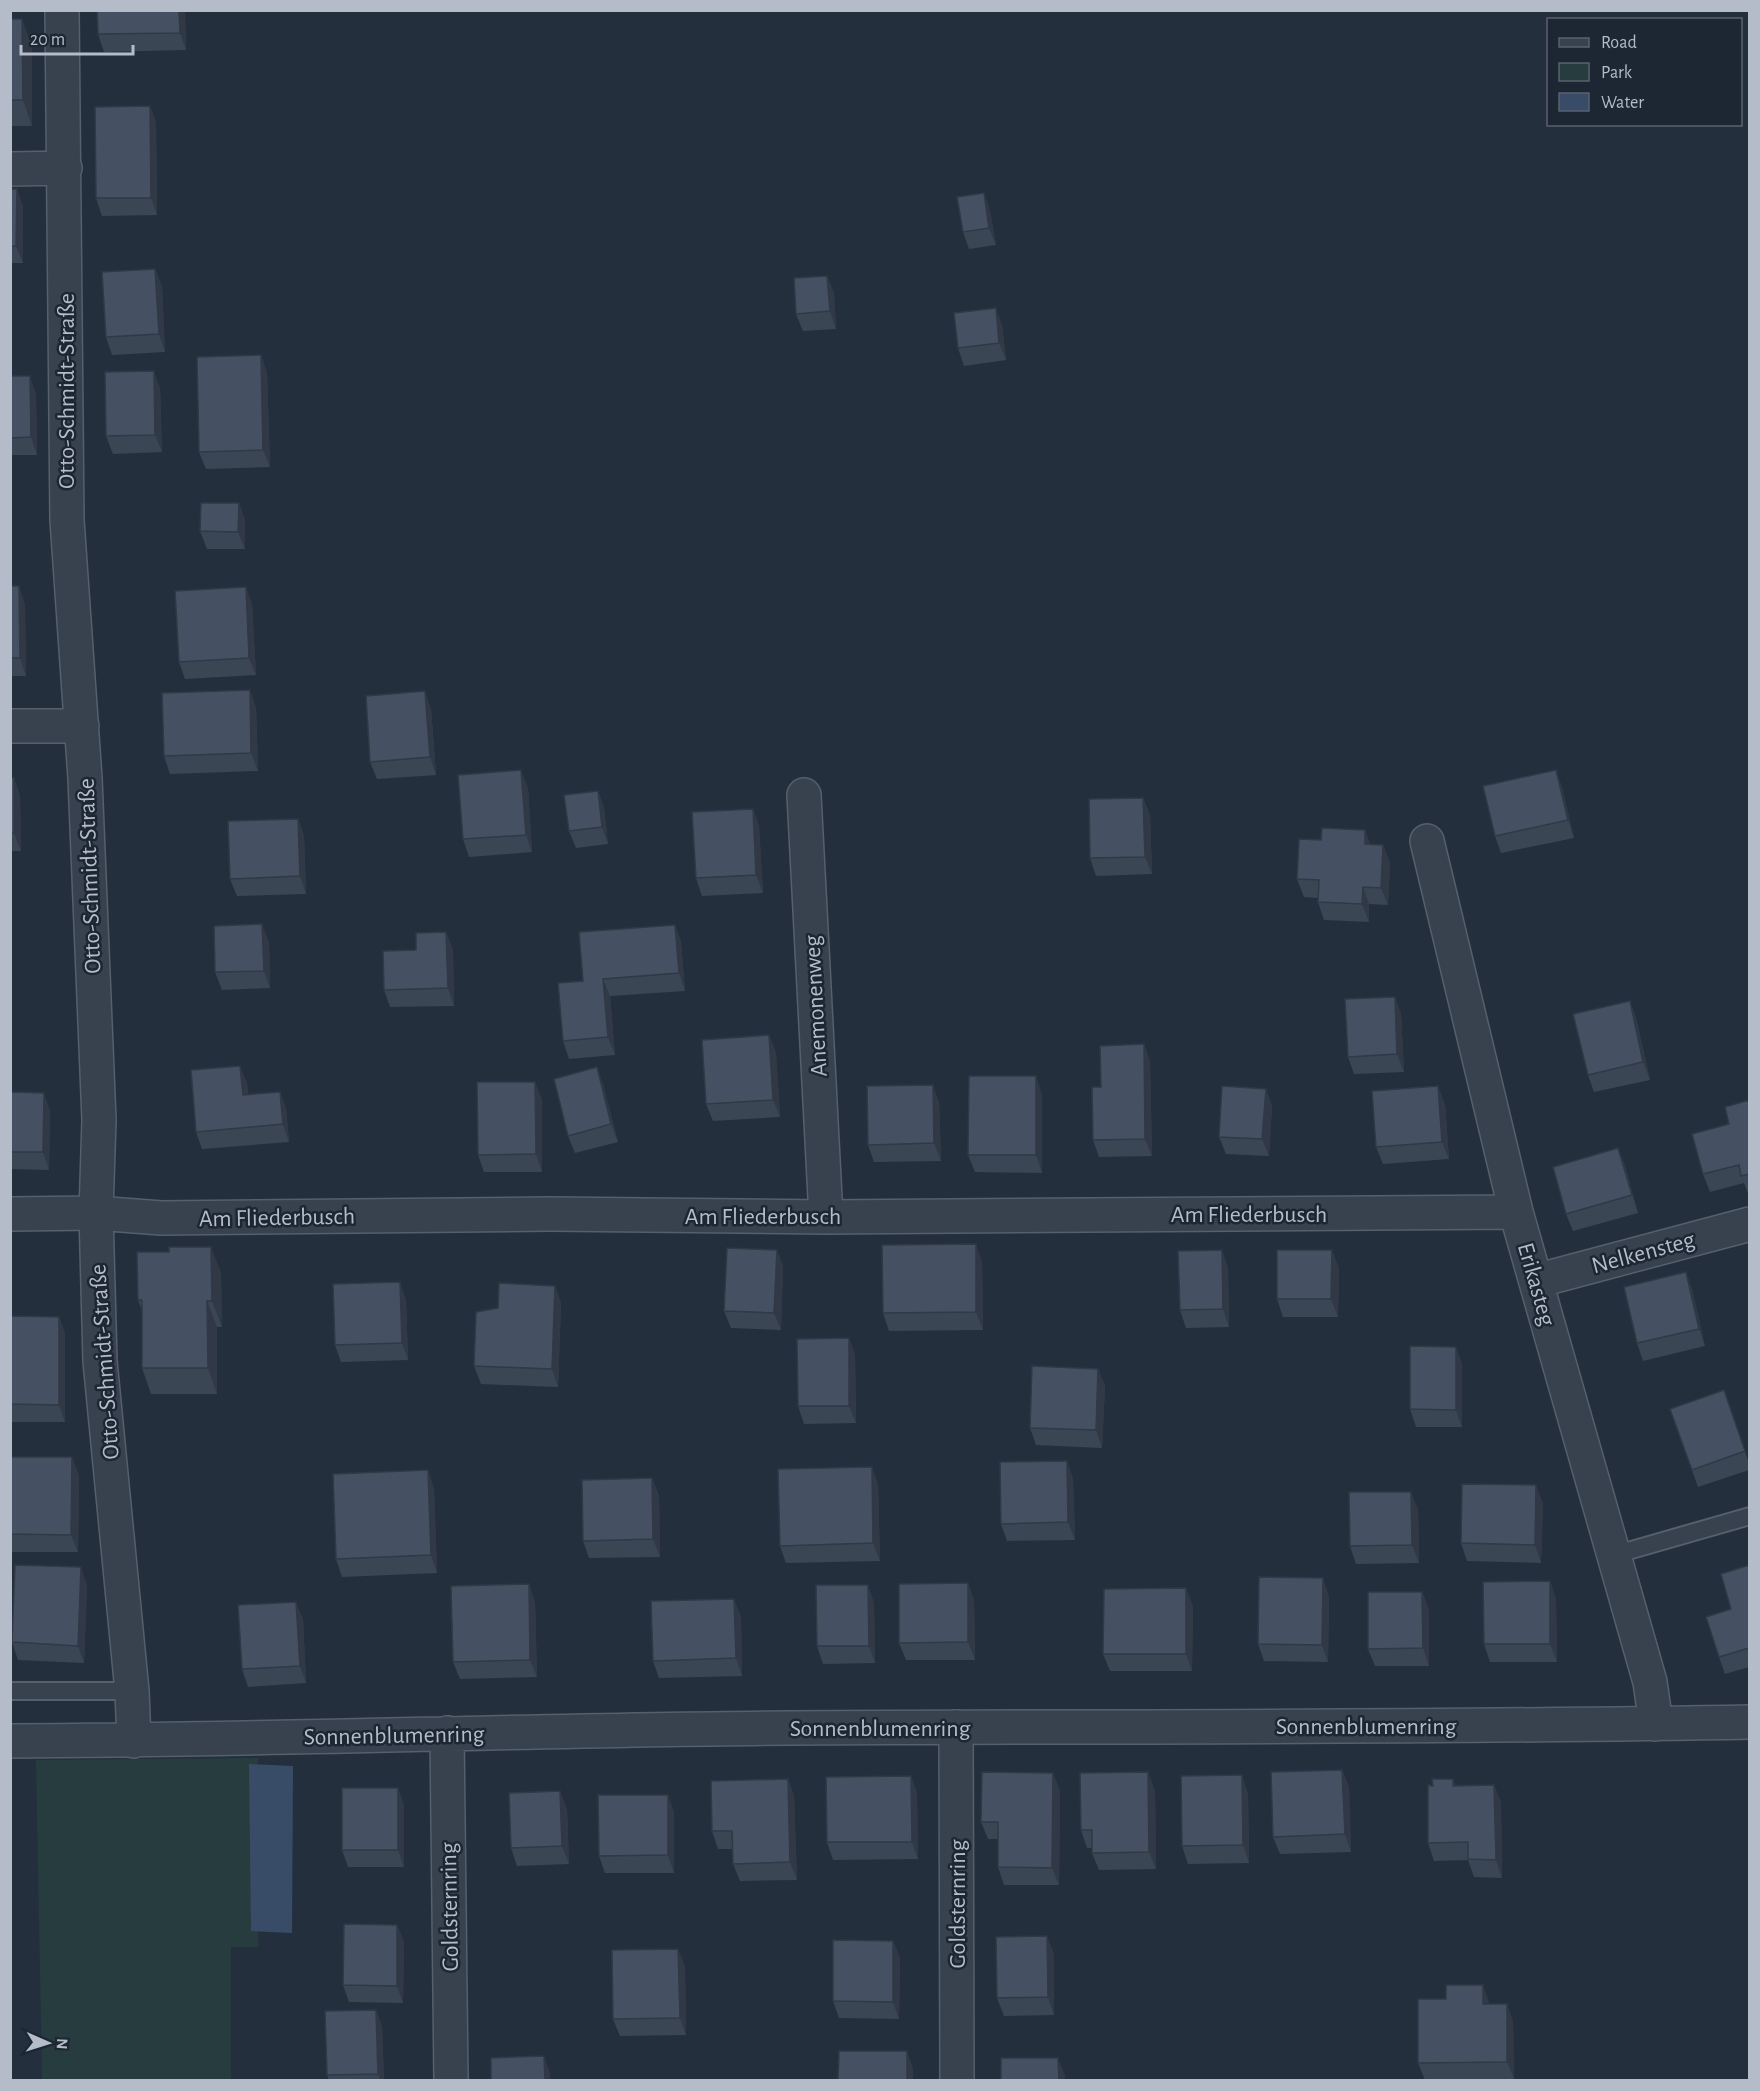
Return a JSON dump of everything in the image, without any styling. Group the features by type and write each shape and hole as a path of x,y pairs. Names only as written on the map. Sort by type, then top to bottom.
{"street":[{"name":"Otto-Schmidt-Straße","path":"62,10 68,520 82,726 99,1120 96,1213 100,1361 132,1691 134,1740"},
{"path":"10,169 65,168"},
{"path":"10,726 82,726"},
{"name":"Anemonenweg","path":"804,795 826,1217"},
{"name":"Erikasteg","path":"1427,841 1516,1212 1650,1682 1656,1724"},
{"name":"Am Fliederbusch","path":"10,1214 96,1213 161,1218 551,1214 826,1217 1516,1212"},
{"name":"Nelkensteg","path":"1536,1281 1749,1224"},
{"name":"Sonnenblumenring","path":"10,1741 956,1727 1528,1726 1749,1722"},
{"name":"Goldsternring","path":"956,1727 957,2080"},
{"name":"Goldsternring","path":"447,1733 452,2080"}],"lane":[{"path":"1614,1555 1749,1516"},
{"path":"10,1691 132,1691"}],"green space":[{"path":"258,1758 258,1947 231,1947 231,2080 42,2080 36,1760"}],"water":[{"path":"249,1764 293,1766 292,1933 251,1931"}],"building":[{"path":"97,10 179,10 180,33 98,34"},
{"path":"10,19 22,19 23,100 10,100"},
{"path":"150,106 151,198 96,198 95,107"},
{"path":"10,189 17,189 16,246 10,246"},
{"path":"984,193 989,228 963,232 957,197"},
{"path":"155,269 159,334 106,337 102,272"},
{"path":"827,276 830,311 796,314 794,278"},
{"path":"996,308 999,343 958,348 954,313"},
{"path":"261,355 263,450 199,452 197,357"},
{"path":"154,371 155,435 106,436 105,372"},
{"path":"10,376 30,376 31,437 10,438"},
{"path":"201,503 239,503 238,532 200,531"},
{"path":"10,586 19,586 20,658 10,658"},
{"path":"246,587 249,658 179,662 175,591"},
{"path":"250,690 251,753 164,756 162,693"},
{"path":"425,691 430,757 370,762 366,696"},
{"path":"521,770 526,835 463,839 458,775"},
{"path":"1556,770 1568,820 1495,836 1483,786"},
{"path":"10,778 14,778 14,833 10,833"},
{"path":"598,791 602,827 569,831 564,795"},
{"path":"1143,798 1145,857 1090,858 1089,799"},
{"path":"753,809 756,875 696,878 692,812"},
{"path":"298,819 300,876 230,879 228,821"},
{"path":"1322,828 1365,830 1365,844 1383,845 1381,888 1363,887 1362,904 1318,902 1319,880 1297,879 1299,839 1321,840"},
{"path":"262,924 264,971 215,972 214,926"},
{"path":"675,925 679,973 603,979 608,1037 563,1041 558,983 583,981 579,932"},
{"path":"446,932 448,988 384,990 383,951 416,950 416,933"},
{"path":"1395,997 1397,1054 1348,1057 1345,999"},
{"path":"1630,1001 1643,1062 1588,1075 1573,1014"},
{"path":"769,1035 773,1100 706,1104 702,1040"},
{"path":"1144,1044 1145,1139 1093,1140 1092,1087 1101,1087 1100,1046"},
{"path":"240,1066 243,1095 280,1092 283,1124 196,1132 191,1070"},
{"path":"597,1067 611,1124 568,1136 554,1079"},
{"path":"969,1076 1036,1076 1036,1155 968,1155"},
{"path":"477,1082 535,1082 536,1154 478,1155"},
{"path":"933,1085 934,1143 868,1145 867,1086"},
{"path":"1222,1086 1266,1089 1262,1139 1219,1137"},
{"path":"1438,1086 1442,1142 1376,1147 1372,1091"},
{"path":"10,1092 44,1093 43,1152 10,1152"},
{"path":"1749,1100 1749,1174 1741,1176 1739,1165 1703,1174 1692,1134 1729,1124 1725,1107"},
{"path":"1618,1148 1632,1195 1566,1214 1553,1167"},
{"path":"976,1244 976,1312 883,1313 882,1245"},
{"path":"169,1247 211,1247 212,1301 207,1301 208,1368 142,1368 142,1300 138,1300 137,1252 169,1252"},
{"path":"727,1248 777,1250 774,1313 724,1311"},
{"path":"1222,1250 1223,1309 1180,1310 1178,1251"},
{"path":"1277,1250 1332,1250 1331,1299 1277,1299"},
{"path":"1686,1272 1699,1329 1637,1343 1624,1287"},
{"path":"400,1282 402,1343 335,1345 333,1284"},
{"path":"499,1283 555,1286 552,1369 474,1366 476,1312 498,1308"},
{"path":"10,1316 59,1317 59,1405 10,1404"},
{"path":"849,1338 849,1406 798,1406 797,1339"},
{"path":"1410,1346 1456,1347 1456,1410 1410,1409"},
{"path":"1032,1366 1098,1369 1096,1430 1030,1428"},
{"path":"1724,1390 1745,1451 1692,1470 1670,1409"},
{"path":"10,1457 72,1457 71,1535 10,1534"},
{"path":"1067,1461 1068,1522 1001,1524 1000,1462"},
{"path":"872,1467 873,1543 780,1546 778,1469"},
{"path":"428,1470 431,1555 336,1559 333,1474"},
{"path":"652,1478 653,1539 583,1541 582,1480"},
{"path":"1462,1484 1536,1485 1535,1545 1461,1543"},
{"path":"1349,1492 1411,1492 1412,1545 1350,1546"},
{"path":"15,1565 81,1567 78,1646 12,1642"},
{"path":"1749,1565 1749,1648 1719,1657 1706,1617 1731,1609 1721,1574"},
{"path":"1259,1577 1323,1578 1322,1645 1258,1644"},
{"path":"1550,1581 1550,1644 1484,1644 1483,1582"},
{"path":"968,1583 968,1642 899,1643 899,1584"},
{"path":"529,1584 530,1660 453,1662 451,1586"},
{"path":"816,1585 868,1585 869,1646 817,1646"},
{"path":"1186,1588 1186,1654 1103,1654 1104,1589"},
{"path":"1368,1592 1422,1592 1423,1648 1368,1649"},
{"path":"734,1599 736,1658 653,1661 651,1601"},
{"path":"296,1602 300,1666 242,1669 238,1605"},
{"path":"1342,1770 1345,1834 1273,1837 1271,1772"},
{"path":"982,1772 1053,1773 1052,1868 998,1867 998,1822 981,1822"},
{"path":"1148,1772 1149,1852 1092,1853 1092,1830 1081,1830 1080,1773"},
{"path":"1242,1775 1243,1845 1182,1846 1181,1776"},
{"path":"911,1776 912,1842 827,1842 826,1777"},
{"path":"788,1779 790,1862 733,1864 732,1831 712,1831 711,1781"},
{"path":"1432,1779 1453,1779 1453,1786 1494,1785 1496,1860 1468,1859 1468,1842 1428,1843 1428,1785 1433,1786"},
{"path":"342,1788 398,1788 398,1850 342,1850"},
{"path":"560,1791 562,1846 511,1848 509,1793"},
{"path":"598,1795 668,1795 668,1855 599,1856"},
{"path":"344,1924 397,1925 397,1986 343,1985"},
{"path":"1047,1936 1048,1997 997,1998 996,1937"},
{"path":"833,1940 893,1941 893,2002 833,2001"},
{"path":"678,1949 680,2018 613,2019 612,1950"},
{"path":"1446,1985 1483,1985 1483,2004 1507,2004 1507,2062 1418,2063 1418,1999 1446,1999"},
{"path":"376,2010 378,2074 327,2075 325,2011"},
{"path":"839,2051 907,2051 907,2080 838,2080"},
{"path":"544,2056 545,2080 491,2080 491,2058"},
{"path":"1001,2058 1058,2058 1059,2080 1001,2080"}]}
